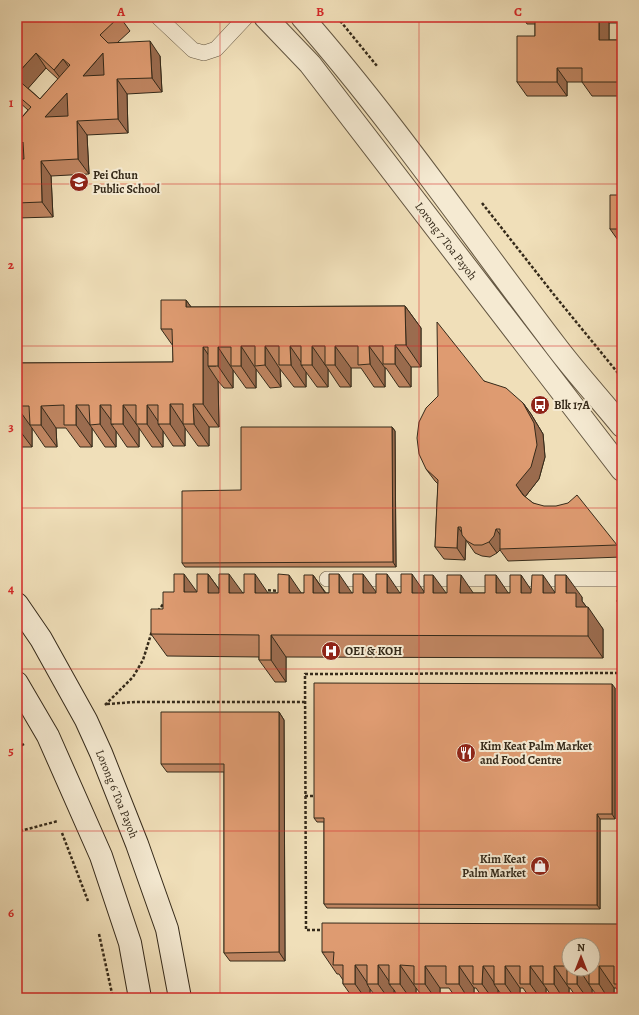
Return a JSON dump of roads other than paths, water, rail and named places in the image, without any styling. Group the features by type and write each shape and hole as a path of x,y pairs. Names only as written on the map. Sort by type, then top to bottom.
{"street":[{"name":"Lorong 7 Toa Payoh","path":"265,17 310,64 622,470"},
{"name":"Lorong 7 Toa Payoh","path":"302,17 341,62 400,136 556,346 622,426"},
{"name":"Lorong 6 Toa Payoh","path":"17,604 41,639 86,720 101,753 137,844 167,929 180,998"},
{"path":"17,683 48,736 101,856 130,943 140,998"}],"lane":[{"path":"158,17 193,50 204,53 216,49 246,17"},
{"path":"327,579 622,579"}],"place":[{"name":"Pei Chun Public School","path":"79,182"},
{"name":"Blk 17A","path":"540,405"},
{"name":"OEI & KOH","path":"331,651"},
{"name":"Kim Keat Palm Market and Food Centre","path":"466,753"},
{"name":"Kim Keat Palm Market","path":"540,866"}]}
